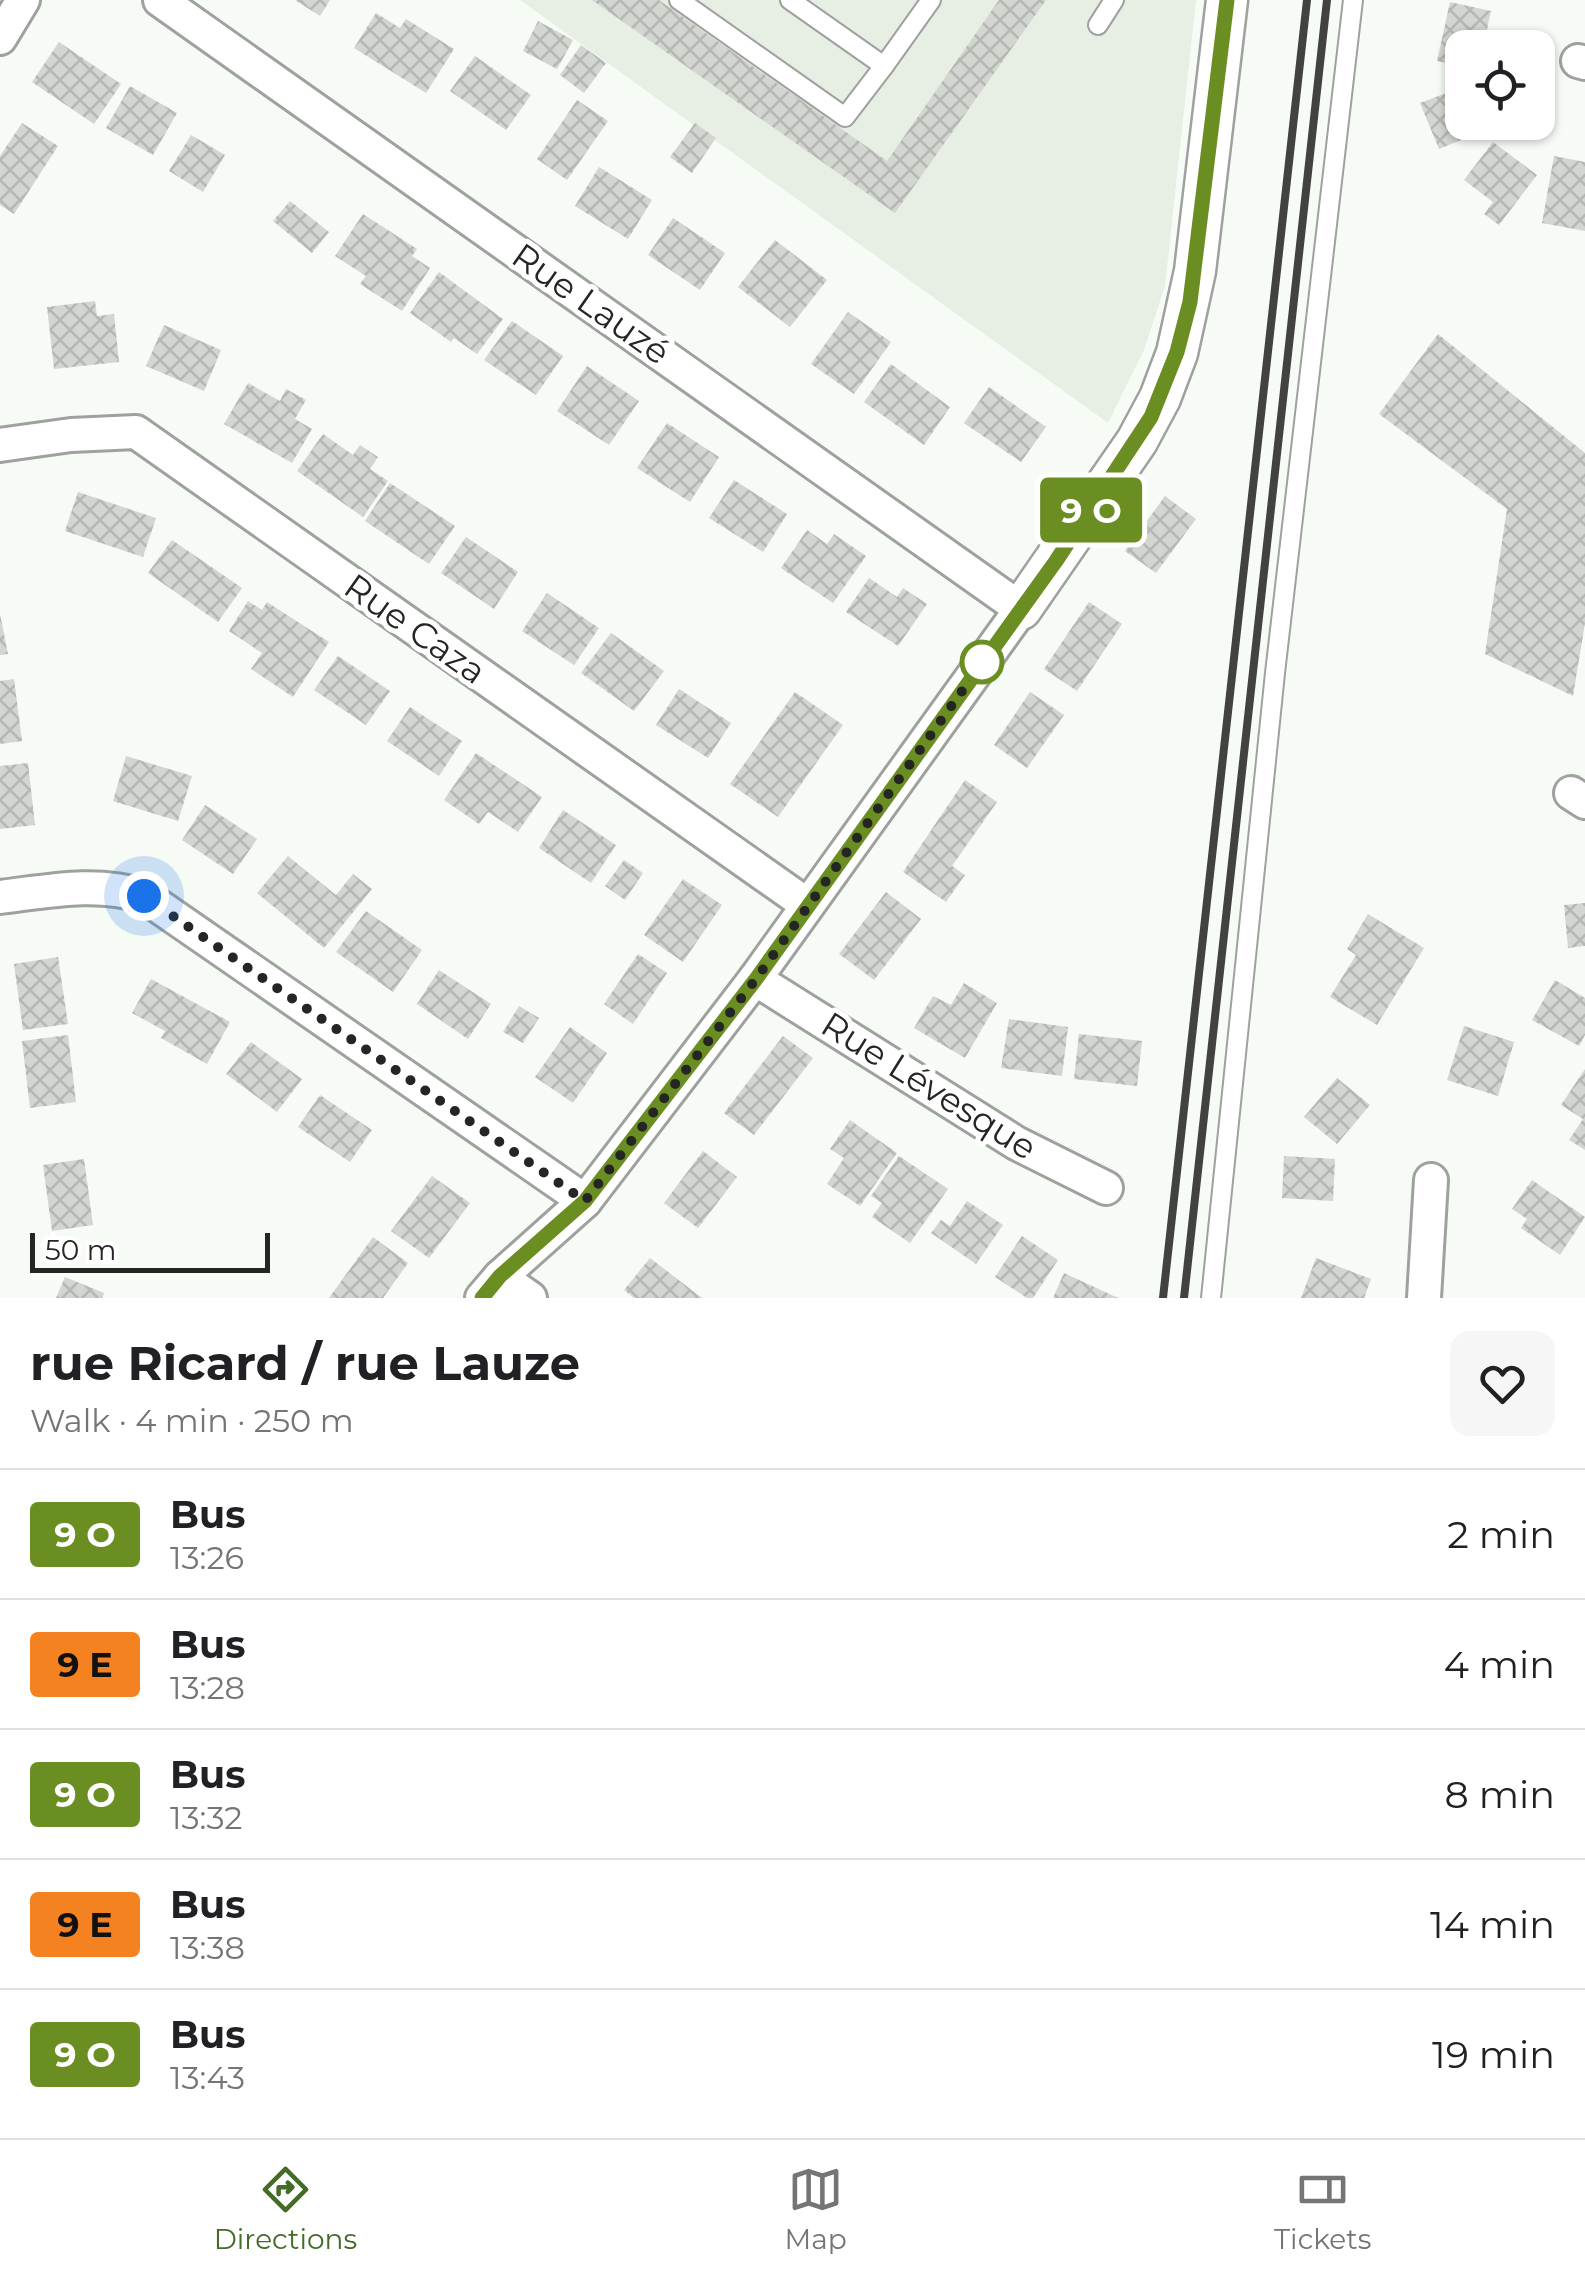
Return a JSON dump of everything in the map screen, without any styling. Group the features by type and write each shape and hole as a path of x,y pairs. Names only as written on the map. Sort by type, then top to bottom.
{"street":[{"path":"0,38 23,0"},
{"name":"Rue Lauzé","path":"160,0 1021,609"},
{"path":"491,1287 585,1201 756,979 1137,441 1168,376 1190,302 1228,0"},
{"name":"Rue Caza","path":"0,445 136,432 806,904"},
{"path":"0,897 93,886 119,888 144,896 585,1201"},
{"name":"Rue Lévesque","path":"756,979 1016,1144 1106,1188"},
{"path":"1424,1298 1431,1180"},
{"path":"491,1287 530,1298"}],"lane":[{"path":"679,0 844,117 931,0"},
{"path":"790,0 884,66"},
{"path":"1098,25 1114,0"},
{"path":"1211,1298 1275,673 1353,0"}],"shaded area":[{"path":"520,0 1196,0 1165,286 1144,350 1108,423"}],"building":[{"path":"295,0 330,0 320,16"},
{"path":"592,0 659,0 887,161 999,0 1046,0 895,213"},
{"path":"1450,2 1491,11 1487,30 1445,30 1445,63 1437,61"},
{"path":"376,13 400,28 406,19 454,49 426,93 354,48"},
{"path":"538,21 573,40 557,69 523,51"},
{"path":"59,42 121,84 94,124 32,82"},
{"path":"581,45 606,63 584,93 560,75"},
{"path":"475,56 531,95 506,130 450,91"},
{"path":"130,86 177,113 153,155 106,128"},
{"path":"1445,93 1445,140 1461,140 1439,149 1420,103"},
{"path":"577,100 608,121 567,180 537,159"},
{"path":"22,123 58,146 14,214 0,205 0,156"},
{"path":"695,123 716,138 692,173 670,157"},
{"path":"191,135 225,155 203,192 169,171"},
{"path":"1493,142 1537,175 1499,225 1484,214 1493,202 1464,180"},
{"path":"1554,156 1585,162 1585,231 1542,223"},
{"path":"599,167 652,200 628,239 575,206"},
{"path":"290,201 329,232 312,253 273,221"},
{"path":"363,214 417,249 412,256 430,268 402,311 360,284 366,276 335,256"},
{"path":"673,218 725,253 700,290 648,255"},
{"path":"775,240 827,280 790,327 738,287"},
{"path":"439,272 503,319 477,354 454,338 451,342 410,313"},
{"path":"95,301 97,316 114,314 119,362 54,369 47,307"},
{"path":"848,312 891,342 854,394 811,364"},
{"path":"512,321 563,356 536,395 484,360"},
{"path":"164,325 221,350 204,391 146,366"},
{"path":"1438,334 1585,453 1585,623 1573,696 1485,654 1507,509 1379,414"},
{"path":"891,364 950,407 924,445 864,402"},
{"path":"587,366 639,401 609,445 557,411"},
{"path":"248,383 280,401 286,389 306,400 295,419 312,429 292,463 224,424"},
{"path":"989,387 1046,427 1021,462 964,423"},
{"path":"667,423 719,457 690,502 637,468"},
{"path":"323,434 353,455 360,445 378,457 370,469 388,481 363,517 297,471"},
{"path":"734,480 787,514 763,552 709,518"},
{"path":"390,483 455,526 429,564 365,521"},
{"path":"78,492 156,518 143,557 65,531"},
{"path":"1165,496 1196,519 1156,573 1125,551"},
{"path":"807,530 827,544 834,534 866,556 833,603 781,568"},
{"path":"466,537 518,572 494,609 441,573"},
{"path":"172,540 242,588 218,622 148,573"},
{"path":"869,578 897,597 903,588 927,604 898,646 846,612"},
{"path":"547,593 599,628 574,665 522,631"},
{"path":"248,601 262,610 267,602 329,642 293,697 251,669 262,653 229,631"},
{"path":"1089,602 1122,624 1077,691 1044,669"},
{"path":"0,614 8,654 0,655"},
{"path":"611,633 664,671 634,711 581,673"},
{"path":"338,656 390,691 366,725 314,690"},
{"path":"14,679 22,741 0,744 0,681"},
{"path":"679,689 731,723 708,758 656,725"},
{"path":"795,692 843,725 778,817 730,784"},
{"path":"1030,692 1064,715 1027,768 994,745"},
{"path":"410,707 462,741 439,776 387,741"},
{"path":"476,753 542,797 518,832 488,812 479,824 444,800"},
{"path":"126,756 192,776 178,821 113,801"},
{"path":"28,763 35,825 0,829 0,766"},
{"path":"965,780 997,802 952,866 965,875 946,902 903,872"},
{"path":"205,805 257,839 233,874 182,840"},
{"path":"563,810 616,845 591,883 539,848"},
{"path":"288,856 336,895 353,874 372,889 324,948 257,893"},
{"path":"624,860 643,873 625,900 605,886"},
{"path":"683,879 722,905 683,962 644,935"},
{"path":"886,892 921,919 874,980 839,954"},
{"path":"1585,903 1585,946 1568,948 1564,905"},
{"path":"366,911 422,950 393,992 336,952"},
{"path":"1368,914 1424,948 1377,1025 1330,997 1356,955 1347,949"},
{"path":"638,954 667,973 633,1024 604,1004"},
{"path":"58,957 68,1024 23,1030 14,964"},
{"path":"439,970 491,1004 468,1039 417,1004"},
{"path":"151,979 230,1022 207,1064 161,1038 165,1031 132,1013"},
{"path":"1555,980 1585,998 1585,1035 1579,1046 1532,1020"},
{"path":"964,983 997,1003 965,1058 914,1028 933,996 951,1005"},
{"path":"519,1006 539,1018 523,1043 503,1032"},
{"path":"1009,1019 1068,1027 1062,1076 1001,1068"},
{"path":"1464,1026 1514,1042 1498,1096 1447,1080"},
{"path":"570,1027 607,1053 573,1103 535,1077"},
{"path":"1079,1034 1142,1041 1137,1086 1074,1079"},
{"path":"68,1035 76,1102 30,1108 22,1041"},
{"path":"783,1036 813,1058 754,1135 724,1113"},
{"path":"251,1042 302,1079 277,1112 226,1074"},
{"path":"1585,1069 1585,1150 1569,1140 1583,1119 1561,1105"},
{"path":"1337,1078 1370,1105 1337,1144 1304,1117"},
{"path":"320,1095 372,1130 350,1162 298,1127"},
{"path":"850,1120 897,1153 860,1206 827,1184 844,1158 830,1149"},
{"path":"703,1151 737,1177 698,1228 664,1203"},
{"path":"899,1156 948,1189 910,1243 872,1217 882,1203 871,1196"},
{"path":"1284,1156 1335,1159 1333,1201 1282,1198"},
{"path":"84,1159 93,1225 52,1231 43,1165"},
{"path":"432,1176 470,1203 429,1258 391,1231"},
{"path":"1532,1180 1585,1217 1560,1255 1521,1228 1527,1219 1512,1209"},
{"path":"967,1201 1003,1225 976,1264 931,1233 941,1220 950,1226"},
{"path":"1022,1236 1058,1260 1033,1298 995,1277"},
{"path":"373,1237 408,1263 383,1298 329,1298"},
{"path":"650,1258 702,1298 634,1298 624,1290"},
{"path":"1316,1258 1371,1279 1364,1298 1301,1298"},
{"path":"1064,1273 1118,1298 1053,1298"},
{"path":"65,1277 104,1293 102,1298 56,1298"}],"railway":[{"path":"1163,1298 1307,0"},
{"path":"1184,1298 1327,0"}],"bus line":[{"path":"482,1298 500,1276 585,1201 756,979 806,904 1056,561 1151,417 1177,352 1190,302 1227,0"}],"route":[{"path":"144,896 585,1201 756,979 985,659 982,662"}]}
